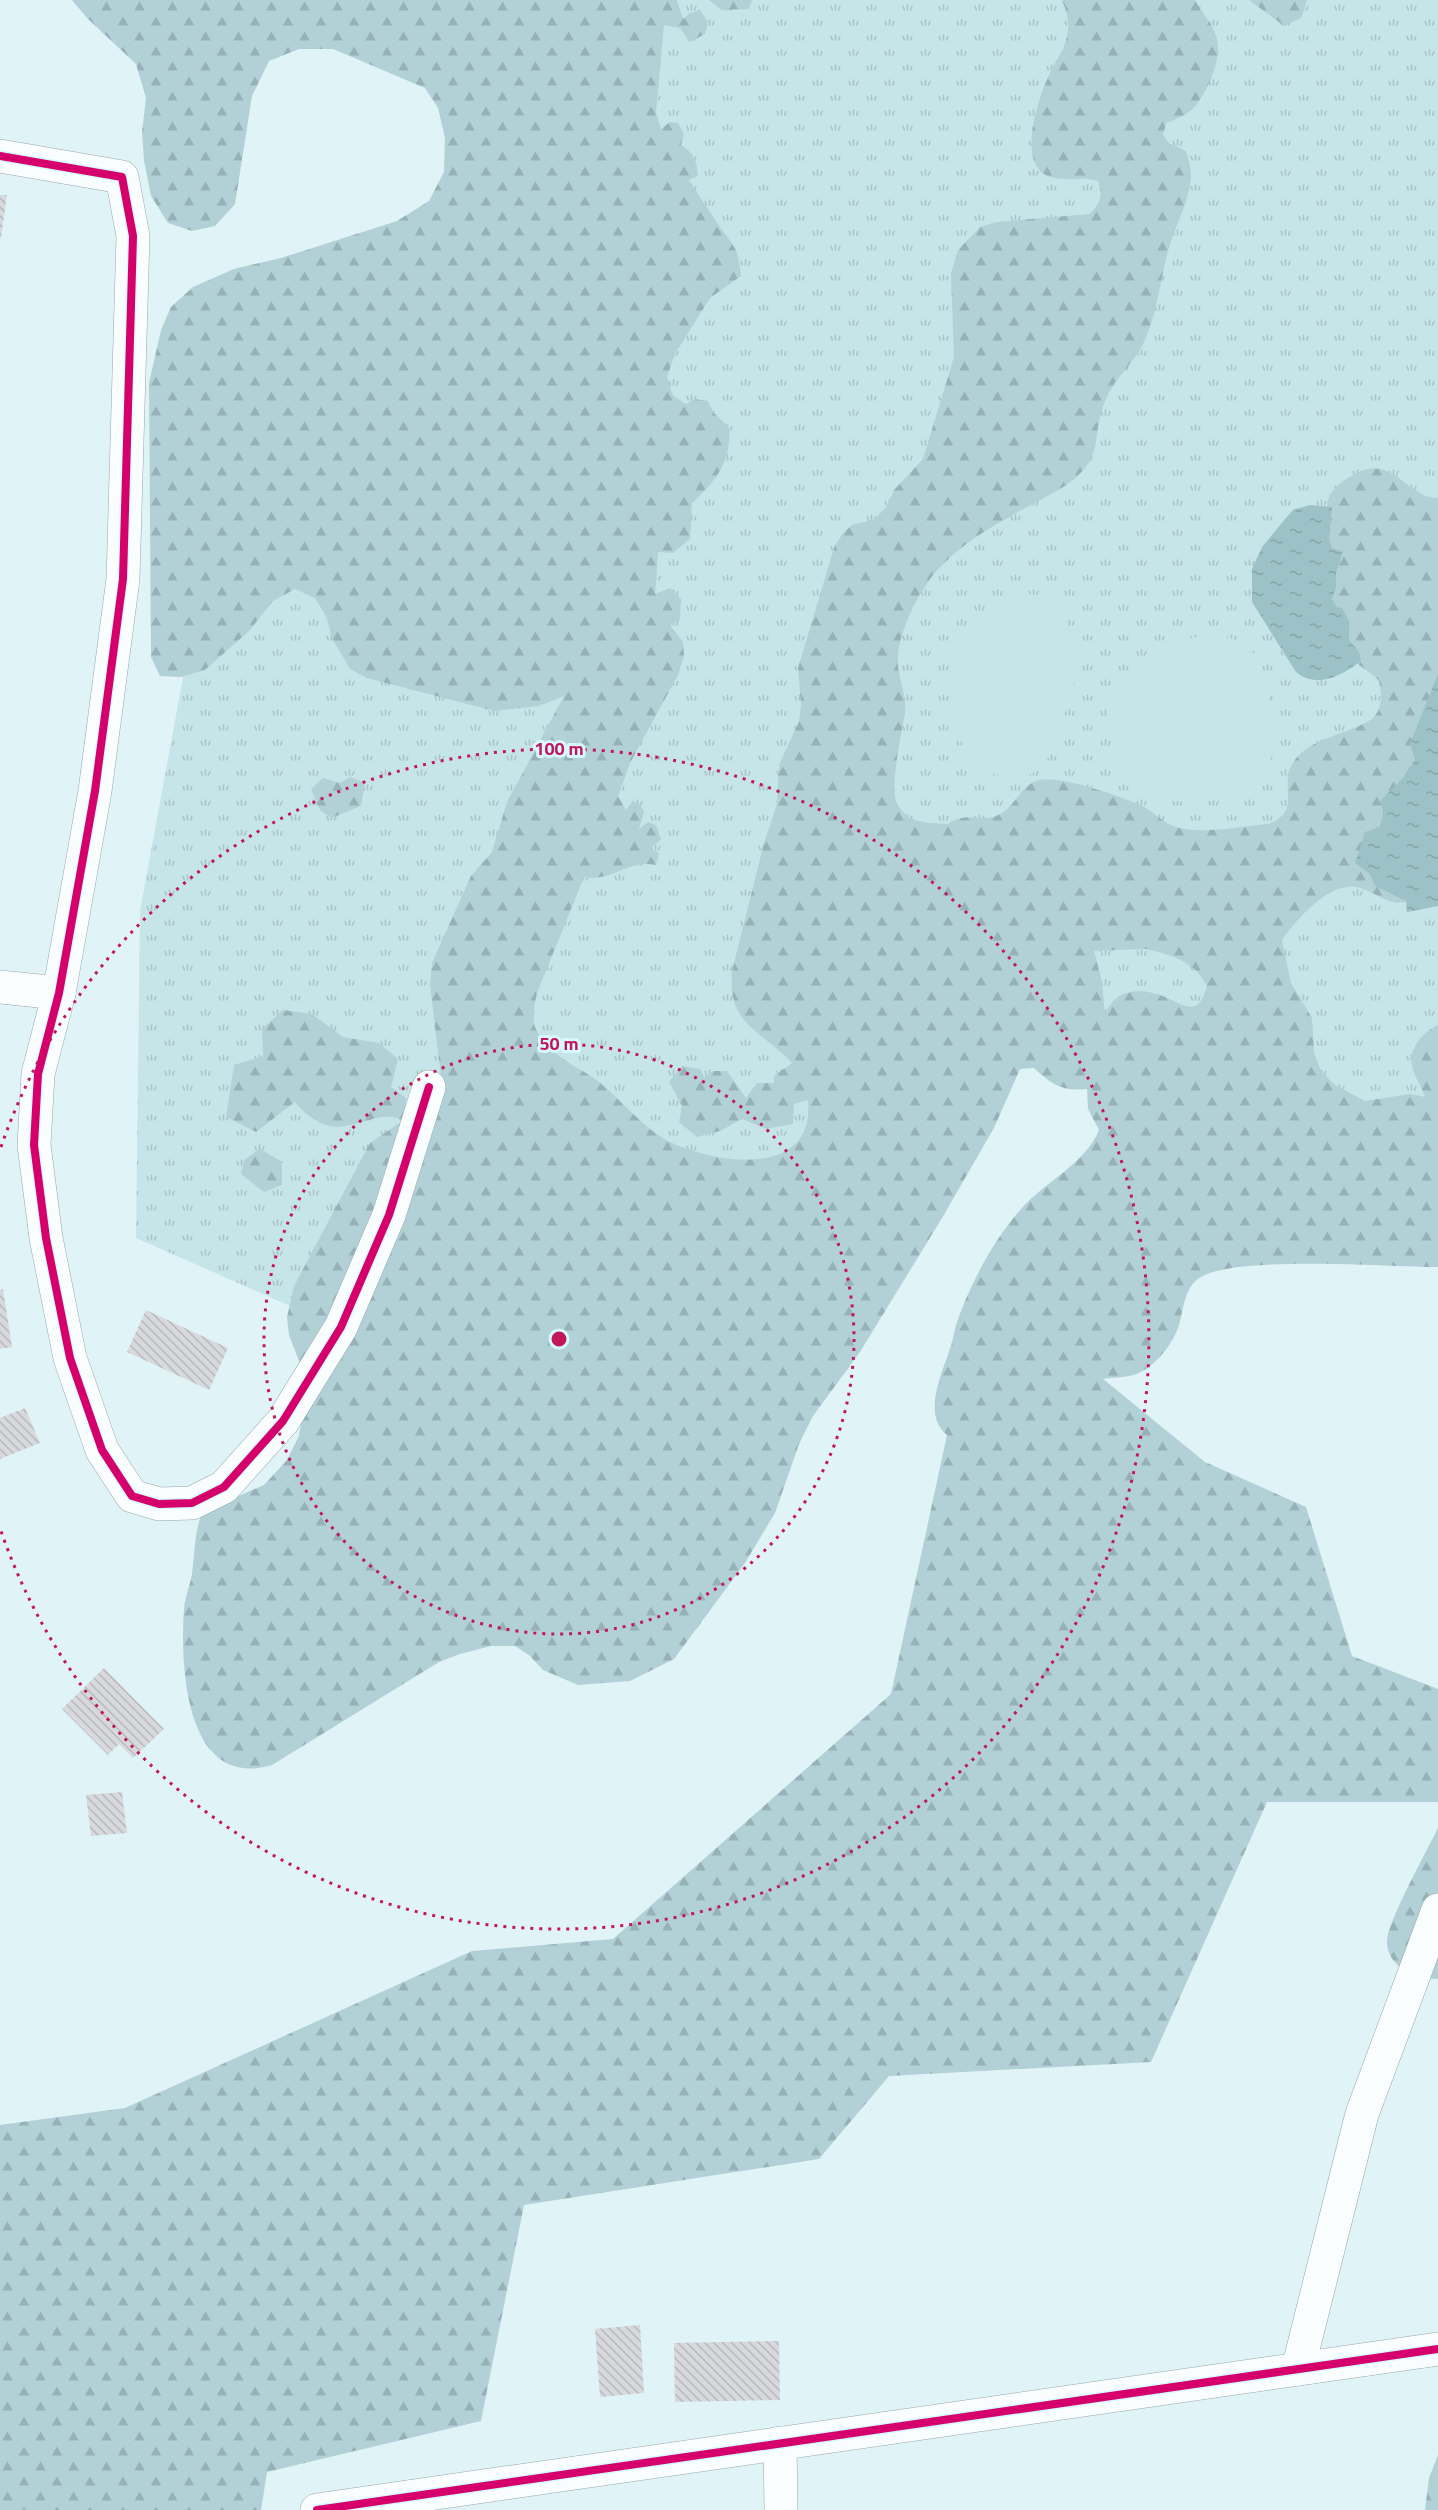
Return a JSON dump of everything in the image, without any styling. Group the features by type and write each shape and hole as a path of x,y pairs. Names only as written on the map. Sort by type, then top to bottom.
{"street":[{"path":"0,156 122,177 133,236 123,579 94,791 59,993 38,1074 34,1145 46,1238 70,1358 102,1450 132,1496 159,1504 192,1503 224,1487 283,1421 341,1327 389,1215 429,1087"},
{"path":"0,987 59,993"},
{"path":"1298,2369 1362,2114 1438,1910"},
{"path":"317,2510 1438,2349"},
{"path":"780,2443 781,2510"}],"green space":[{"path":"72,0 677,0 683,19 690,13 700,10 708,22 705,34 690,42 680,28 664,25 656,113 661,129 670,122 678,123 684,134 681,145 692,154 698,171 698,176 689,180 736,251 741,276 710,298 675,354 667,377 673,396 686,404 694,399 708,401 714,413 729,427 729,439 721,470 692,503 690,539 673,553 658,552 655,594 670,588 681,599 680,620 670,625 683,642 684,656 678,675 630,763 618,796 626,810 632,802 639,803 644,812 639,829 648,822 656,825 661,839 650,849 659,853 656,865 637,865 604,876 584,877 537,993 534,1007 536,1029 550,1049 595,1079 659,1136 688,1149 710,1156 758,1159 779,1154 796,1143 806,1126 808,1100 794,1104 793,1124 766,1129 742,1119 720,1131 697,1137 679,1122 682,1106 669,1082 682,1066 700,1069 704,1077 713,1071 727,1071 746,1098 757,1083 774,1083 774,1076 792,1063 740,1015 732,989 732,971 764,843 777,804 779,765 799,721 801,705 798,668 834,548 843,533 852,525 875,519 887,506 894,490 923,459 954,357 951,274 958,250 980,227 997,222 1090,214 1099,202 1101,195 1098,181 1050,177 1036,165 1032,153 1033,123 1037,108 1047,79 1063,49 1067,36 1068,18 1062,0 1195,0 1215,33 1217,60 1207,88 1194,108 1166,123 1163,135 1169,143 1186,151 1191,171 1190,186 1170,244 1147,334 1138,353 1106,399 1092,456 1078,475 1065,486 993,526 959,550 930,579 910,615 898,655 905,713 894,785 895,796 901,810 912,819 933,823 948,824 962,818 994,817 1005,811 1030,784 1045,779 1087,786 1116,796 1144,807 1170,825 1185,829 1226,829 1268,824 1279,819 1288,805 1289,770 1294,761 1310,746 1372,719 1381,702 1379,681 1351,657 1330,612 1326,551 1326,518 1329,497 1339,484 1355,474 1376,469 1394,475 1418,492 1438,498 1438,722 1413,900 1390,901 1356,887 1335,890 1304,913 1282,940 1291,983 1312,1018 1314,1053 1321,1071 1335,1085 1365,1101 1410,1094 1425,1097 1413,1070 1412,1053 1418,1041 1438,1025 1438,1267 1279,1264 1220,1270 1201,1277 1191,1286 1176,1332 1158,1359 1135,1375 1103,1379 1205,1462 1306,1507 1352,1656 1438,1689 1438,1802 1267,1802 1151,2062 889,2076 819,2159 524,2205 481,2421 267,2472 261,2510 0,2510 0,2125 125,2108 472,1951 613,1939 891,1694 947,1435 940,1427 936,1417 936,1396 958,1319 985,1260 1012,1220 1032,1198 1075,1163 1093,1142 1099,1130 1088,1109 1087,1089 1064,1088 1034,1068 1020,1069 994,1128 942,1218 860,1352 813,1416 799,1444 775,1513 745,1563 674,1659 630,1681 578,1685 543,1670 529,1655 515,1646 491,1646 439,1662 272,1765 243,1768 221,1760 205,1742 194,1718 187,1690 184,1661 185,1605 200,1519 203,1511 264,1485 287,1460 299,1436 303,1411 302,1369 289,1335 287,1317 294,1286 370,1143 404,1120 390,1117 339,1127 326,1125 311,1117 295,1102 256,1132 226,1117 234,1065 263,1056 262,1029 283,1010 312,1014 343,1037 379,1043 398,1059 391,1087 406,1098 405,1119 442,1085 430,985 432,963 471,876 492,852 507,802 564,696 539,706 494,711 367,678 350,669 333,640 326,616 315,598 295,589 273,601 249,631 205,670 181,677 160,676 151,657 149,383 161,330 171,307 193,287 234,269 281,258 397,221 429,201 444,172 445,138 438,108 425,88 333,49 299,49 269,61 252,96 235,204 215,226 192,231 168,223 151,196 144,160 142,132 146,98 136,64 88,19","holes":["1146,949 1173,957 1189,965 1202,977 1207,986 1203,997 1195,1006 1189,1007 1153,993 1136,991 1120,996 1105,1016 1102,982 1094,951"]},
{"path":"554,0 1438,0 1438,1229 1025,1010 649,1548 313,1316 136,1238 140,911 208,542 334,478"},
{"path":"709,0 752,0 749,9 721,10"},
{"path":"1249,0 1307,0 1301,18 1284,26"},
{"path":"1027,594 1041,596 1053,603 1062,614 1073,642 1075,673 1070,698 1046,762 1038,770 1028,775 1004,777 979,766 962,743 955,707 955,661 960,640 973,625 999,606"},
{"path":"1205,635 1225,637 1240,642 1249,648 1256,658 1273,711 1275,732 1273,751 1267,768 1257,781 1242,792 1222,799 1197,802 1170,800 1145,790 1130,779 1125,772 1113,747 1108,724 1109,704 1117,686 1129,670 1145,658 1164,647"},
{"path":"350,777 365,783 361,806 331,818 320,810 311,789 323,778 340,783"},
{"path":"260,1149 282,1162 282,1185 264,1192 241,1174 244,1160"},
{"path":"1438,1828 1438,1979 1413,1974 1398,1965 1388,1951 1387,1942 1400,1903"},
{"path":"1438,2455 1438,2510 1425,2510 1429,2478"}],"water":[{"path":"1310,505 1332,507 1329,538 1332,548 1343,552 1336,573 1336,587 1332,599 1337,607 1342,608 1349,621 1349,640 1359,652 1361,661 1337,676 1321,680 1312,680 1296,672 1252,602 1252,569 1262,547 1293,510"},
{"path":"1438,674 1438,906 1407,912 1406,901 1375,886 1370,874 1355,863 1365,832 1380,827 1383,814 1381,800 1405,776 1415,759 1410,744"}],"building":[{"path":"0,195 7,195 1,238 0,238"},
{"path":"3,1289 12,1347 0,1349 0,1290"},
{"path":"146,1310 228,1348 209,1390 127,1352"},
{"path":"25,1408 40,1443 0,1459 0,1418"},
{"path":"104,1668 164,1729 133,1758 119,1744 108,1755 62,1709"},
{"path":"122,1792 127,1833 91,1836 86,1795"},
{"path":"640,2325 644,2393 600,2397 595,2329"},
{"path":"779,2341 780,2400 675,2402 674,2343"}],"cycle path":[{"path":"0,156 122,177 133,236 123,579 95,791 59,993 38,1074 34,1145 46,1238 70,1358 102,1450 132,1496 159,1504 192,1503 224,1487 283,1421 341,1327 389,1215 429,1087"},
{"path":"317,2510 1438,2349"}]}
